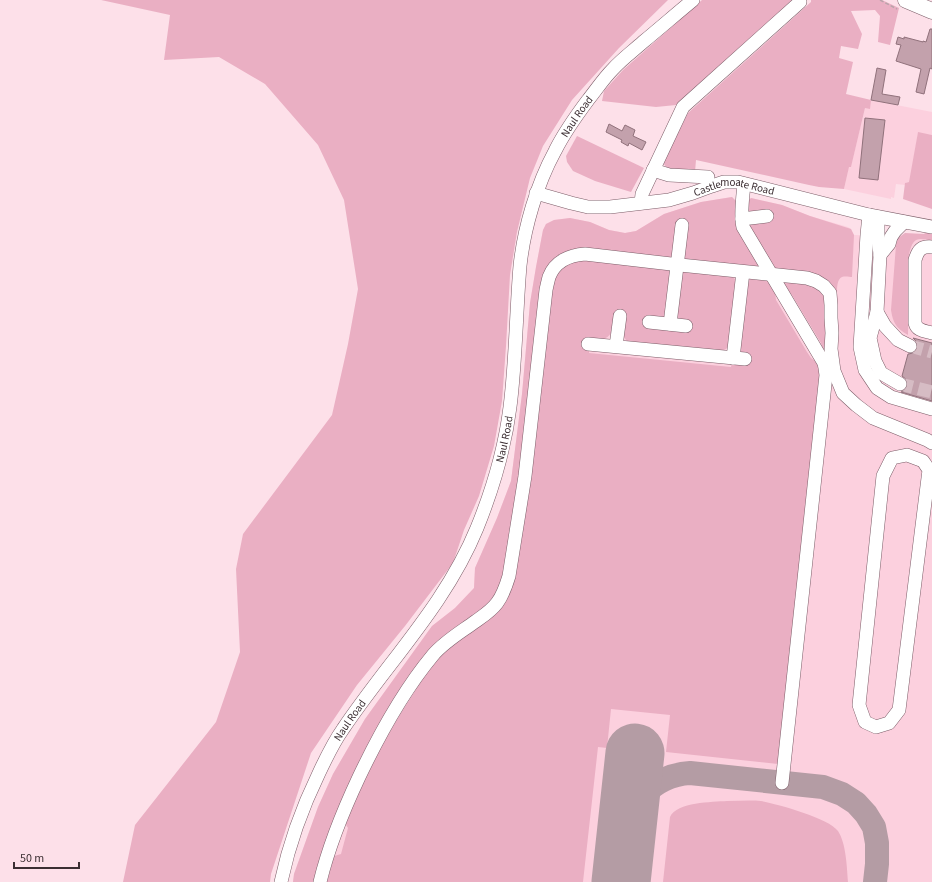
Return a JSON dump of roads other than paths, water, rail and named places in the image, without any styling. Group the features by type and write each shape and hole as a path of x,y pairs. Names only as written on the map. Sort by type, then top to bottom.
{"main road":[{"path":"906,0 932,11"}],"street":[{"name":"Naul Road","path":"281,882 290,846 302,811 328,754 341,731 404,649 448,586 480,521 501,454 510,408 515,358 520,264 525,233 536,193 553,154 563,136 595,90 614,68 693,0"},
{"path":"641,203 642,194 683,107 800,2"},
{"path":"653,170 669,175 708,177"},
{"name":"Castlemoate Road","path":"536,193 588,207 610,207 669,200 693,194 724,182 738,182 874,216 932,227"},
{"path":"744,184 742,203 743,227 824,362 826,375 782,783"},
{"path":"742,219 767,216"},
{"path":"874,216 880,255 877,312 870,338 875,361 881,373 900,384"},
{"path":"874,216 867,235 860,346 866,370 877,388 891,397 932,409"},
{"path":"880,255 889,244 895,231 904,222"},
{"path":"670,324 682,225"},
{"path":"932,247 920,249 916,260 915,315 916,326 918,329 932,332"},
{"path":"320,882 330,847 347,804 373,748 392,714 434,654 446,642 486,614 496,604 504,591 509,576 526,476 546,290 549,277 554,267 574,255 586,254 807,278 816,281 824,286 830,293 832,305 830,318 832,333 831,349 834,371 843,392 873,418 928,440 932,443"},
{"path":"588,344 739,359 743,272"},
{"path":"877,312 889,331 898,340 910,346"},
{"path":"616,346 620,316"},
{"path":"648,322 686,326"},
{"path":"907,455 923,461 929,470 927,527 899,710 889,723 876,727 865,722 859,705 883,476 892,458 907,455"}],"tunnel":[{"path":"910,346 932,352"},
{"path":"900,384 932,392"}]}
